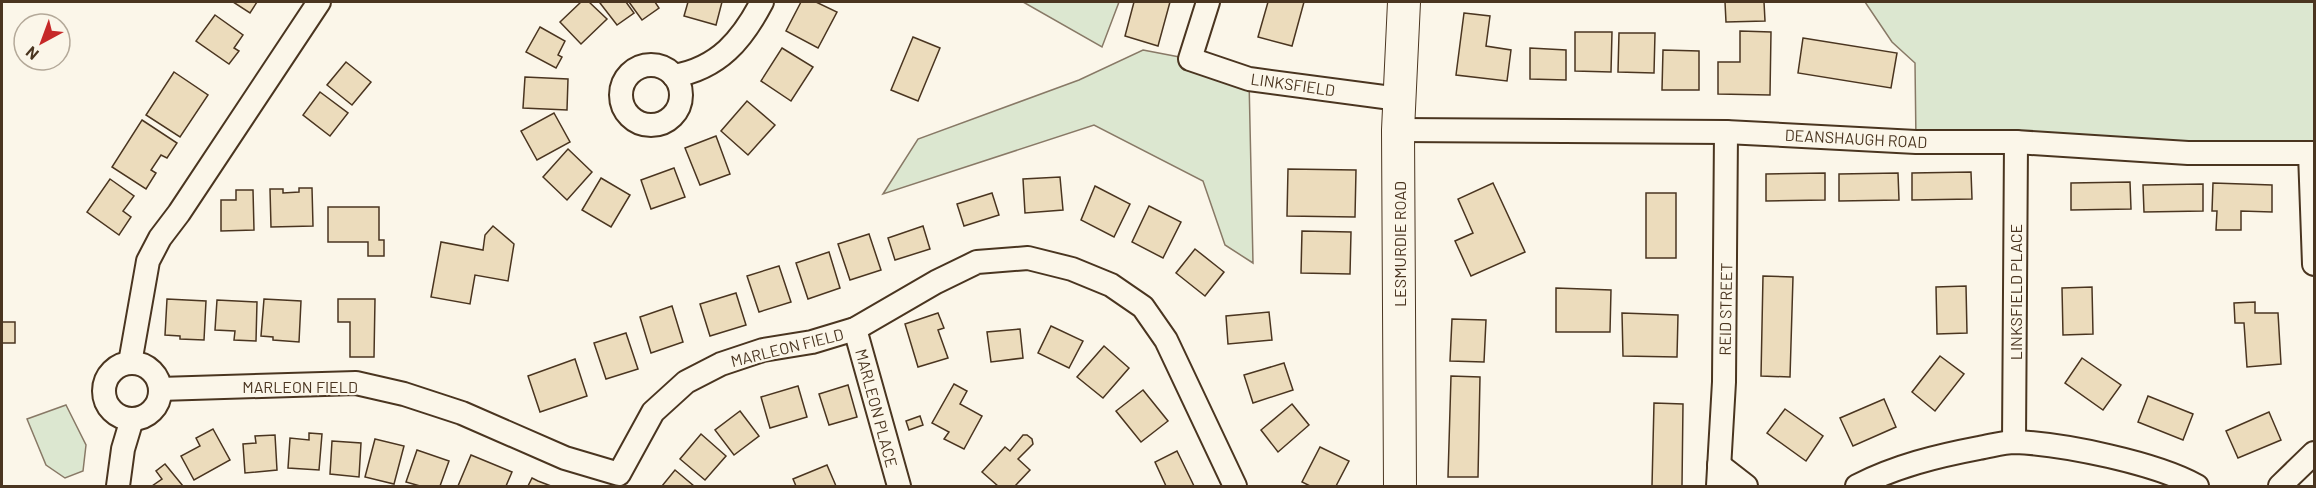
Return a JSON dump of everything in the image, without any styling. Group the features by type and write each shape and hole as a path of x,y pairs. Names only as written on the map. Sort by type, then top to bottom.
{"street":[{"path":"130,363 148,261 160,237 179,213 319,2"},
{"path":"674,76 690,74 715,62 736,43 762,2"},
{"name":"LINKSFIELD","path":"1208,2 1190,59 1249,79 1399,99"},
{"name":"LESMURDIE ROAD","path":"1400,486 1398,130 1404,2"},
{"name":"DEANSHAUGH ROAD","path":"1398,130 1726,132 1916,142 2016,142 2188,153 2312,153"},
{"name":"REID STREET","path":"1718,476 1724,382 1726,132"},
{"name":"LINKSFIELD PLACE","path":"2014,442 2016,142"},
{"path":"2312,153 2314,264"},
{"name":"MARLEON FIELD","path":"160,388 356,383 404,394 462,413 617,480 653,412 686,382 721,364 763,350 812,342 855,329 936,282 977,262 1028,258 1072,269 1111,285 1143,307 1166,339 1235,486"},
{"name":"MARLEON PLACE","path":"855,329 899,486"},
{"path":"130,363 146,367 153,373 160,388 156,406 141,417 132,419 115,413 105,397 107,378 121,366 130,363"},
{"path":"118,486 123,449 132,419"},
{"path":"1857,486 1935,456 2014,442 2073,450 2147,466 2197,486"},
{"path":"2280,486 2314,453"},
{"path":"1718,476 1746,486"}],"green space":[{"path":"1023,2 1119,2 1102,47"},
{"path":"1865,2 2314,2 2314,152 1916,142 1915,63 1892,42"},
{"path":"1143,50 1190,59 1249,79 1253,263 1225,245 1203,181 1094,125 883,194 918,139 1079,80"},
{"path":"66,405 86,445 83,471 65,478 46,465 27,419"}],"building":[{"path":"233,2 257,2 250,13"},
{"path":"581,2 589,2 607,19 581,44 560,22"},
{"path":"626,2 634,13 617,25 600,3"},
{"path":"629,2 655,2 659,8 642,20"},
{"path":"688,2 722,2 716,25 684,16"},
{"path":"801,2 816,2 837,12 818,48 786,31"},
{"path":"1134,2 1170,2 1158,46 1125,36"},
{"path":"1268,2 1304,2 1292,46 1258,37"},
{"path":"1725,2 1764,2 1765,21 1726,22"},
{"path":"1464,13 1490,16 1486,46 1511,50 1507,81 1456,75"},
{"path":"215,15 243,35 234,48 239,51 229,64 196,41"},
{"path":"540,27 565,41 558,55 562,57 556,68 526,52"},
{"path":"1740,31 1771,32 1770,95 1718,94 1718,62 1740,62"},
{"path":"1575,32 1612,32 1611,72 1575,71"},
{"path":"1619,33 1655,33 1654,73 1618,72"},
{"path":"913,37 940,48 918,101 891,90"},
{"path":"1803,38 1897,53 1891,88 1798,73"},
{"path":"782,48 813,67 791,101 761,81"},
{"path":"1530,48 1566,50 1566,80 1530,79"},
{"path":"1663,50 1699,51 1699,90 1662,90"},
{"path":"346,62 371,82 352,105 327,85"},
{"path":"174,72 208,95 180,137 146,115"},
{"path":"525,77 568,79 567,110 523,108"},
{"path":"320,92 348,113 330,136 303,115"},
{"path":"747,101 775,125 748,155 721,131"},
{"path":"554,113 570,142 537,160 521,131"},
{"path":"142,120 177,143 167,158 161,155 151,170 156,173 146,189 112,167"},
{"path":"716,136 730,174 700,185 685,148"},
{"path":"568,149 592,172 567,200 543,177"},
{"path":"674,168 685,197 651,209 641,180"},
{"path":"1288,169 1356,170 1355,217 1287,216"},
{"path":"1971,172 1972,199 1912,200 1912,173"},
{"path":"1825,173 1825,200 1766,201 1766,174"},
{"path":"1898,173 1899,200 1839,201 1839,174"},
{"path":"1060,177 1063,210 1025,213 1023,179"},
{"path":"601,178 630,195 611,227 582,210"},
{"path":"110,179 134,196 123,211 131,217 119,235 87,212"},
{"path":"2130,182 2131,209 2071,210 2071,183"},
{"path":"1493,183 1525,252 1471,276 1455,241 1473,233 1458,199"},
{"path":"2213,183 2272,185 2272,212 2241,211 2241,230 2216,230 2217,211 2212,211"},
{"path":"2203,184 2203,211 2144,212 2143,185"},
{"path":"1095,186 1130,204 1114,237 1081,220"},
{"path":"299,188 312,188 313,226 271,227 270,189 283,189 283,193 299,192"},
{"path":"236,190 253,190 254,230 221,231 221,200 236,200"},
{"path":"992,193 999,215 964,226 957,204"},
{"path":"1646,193 1676,193 1676,258 1646,258"},
{"path":"1149,206 1181,222 1163,258 1132,242"},
{"path":"328,207 379,207 379,240 384,240 384,256 368,256 368,242 328,242"},
{"path":"493,226 514,244 508,281 475,275 470,304 431,297 441,242 483,250 485,235"},
{"path":"923,226 930,249 895,260 888,238"},
{"path":"1302,231 1351,232 1350,274 1301,273"},
{"path":"869,234 881,270 850,280 838,244"},
{"path":"1195,249 1224,272 1205,296 1176,273"},
{"path":"829,252 840,288 808,299 796,263"},
{"path":"779,266 791,302 759,312 747,276"},
{"path":"1763,276 1793,277 1790,377 1761,376"},
{"path":"1966,286 1967,333 1937,334 1936,287"},
{"path":"2092,287 2093,334 2063,335 2062,288"},
{"path":"1556,288 1611,290 1610,332 1556,332"},
{"path":"736,293 746,325 710,336 700,304"},
{"path":"167,299 206,301 204,340 180,339 180,336 165,335"},
{"path":"264,299 301,301 299,342 273,340 273,337 261,336"},
{"path":"338,299 375,299 374,357 350,357 350,322 338,322"},
{"path":"217,300 257,302 256,341 234,340 235,331 215,330"},
{"path":"2255,302 2255,313 2278,313 2281,364 2247,367 2244,323 2235,323 2234,303"},
{"path":"672,306 683,342 651,353 640,317"},
{"path":"1269,312 1272,340 1228,344 1226,316"},
{"path":"938,313 944,328 938,330 948,358 918,367 905,324"},
{"path":"1622,313 1678,315 1677,357 1623,356"},
{"path":"1452,319 1486,320 1484,362 1450,361"},
{"path":"2,322 15,322 15,343 2,343"},
{"path":"1051,326 1083,341 1069,368 1038,353"},
{"path":"1020,329 1023,358 991,362 987,332"},
{"path":"626,333 638,369 606,379 594,343"},
{"path":"1104,346 1129,368 1103,398 1077,377"},
{"path":"1940,356 1964,374 1935,411 1912,392"},
{"path":"2082,358 2121,385 2103,410 2065,383"},
{"path":"575,359 587,396 540,412 528,376"},
{"path":"1284,363 1293,390 1253,403 1244,375"},
{"path":"1451,376 1480,377 1478,477 1448,477"},
{"path":"954,384 967,391 960,404 982,416 964,449 944,439 949,432 932,423"},
{"path":"848,385 857,417 829,425 819,394"},
{"path":"798,386 807,417 770,428 761,397"},
{"path":"1143,390 1168,421 1141,442 1116,411"},
{"path":"2148,396 2193,414 2183,440 2138,422"},
{"path":"1884,399 1896,427 1853,446 1840,418"},
{"path":"1654,403 1683,404 1682,486 1652,486"},
{"path":"1292,404 1309,425 1278,452 1261,430"},
{"path":"1785,409 1823,436 1806,461 1767,433"},
{"path":"740,411 759,436 734,455 715,430"},
{"path":"2269,412 2281,440 2238,458 2226,431"},
{"path":"920,416 923,425 909,430 906,421"},
{"path":"213,429 230,460 194,480 181,456 200,446 196,438"},
{"path":"309,433 322,434 319,470 288,468 290,438 309,440"},
{"path":"701,434 726,456 705,480 680,459"},
{"path":"275,435 277,470 245,473 243,444 256,443 255,436"},
{"path":"1023,435 1032,439 1033,444 1018,459 1030,470 1015,486 998,486 982,472 1005,447 1010,451"},
{"path":"375,439 404,446 394,484 365,477"},
{"path":"332,441 361,443 359,477 330,474"},
{"path":"1320,447 1349,461 1336,486 1310,486 1302,482"},
{"path":"417,450 449,461 440,486 420,486 406,482"},
{"path":"1177,451 1194,486 1166,486 1155,462"},
{"path":"471,455 512,472 506,486 458,486"},
{"path":"165,464 183,486 152,486 162,479 156,471"},
{"path":"827,465 836,486 796,486 793,479"},
{"path":"675,470 694,486 662,486"},
{"path":"532,478 538,481 551,486 528,486"}]}
